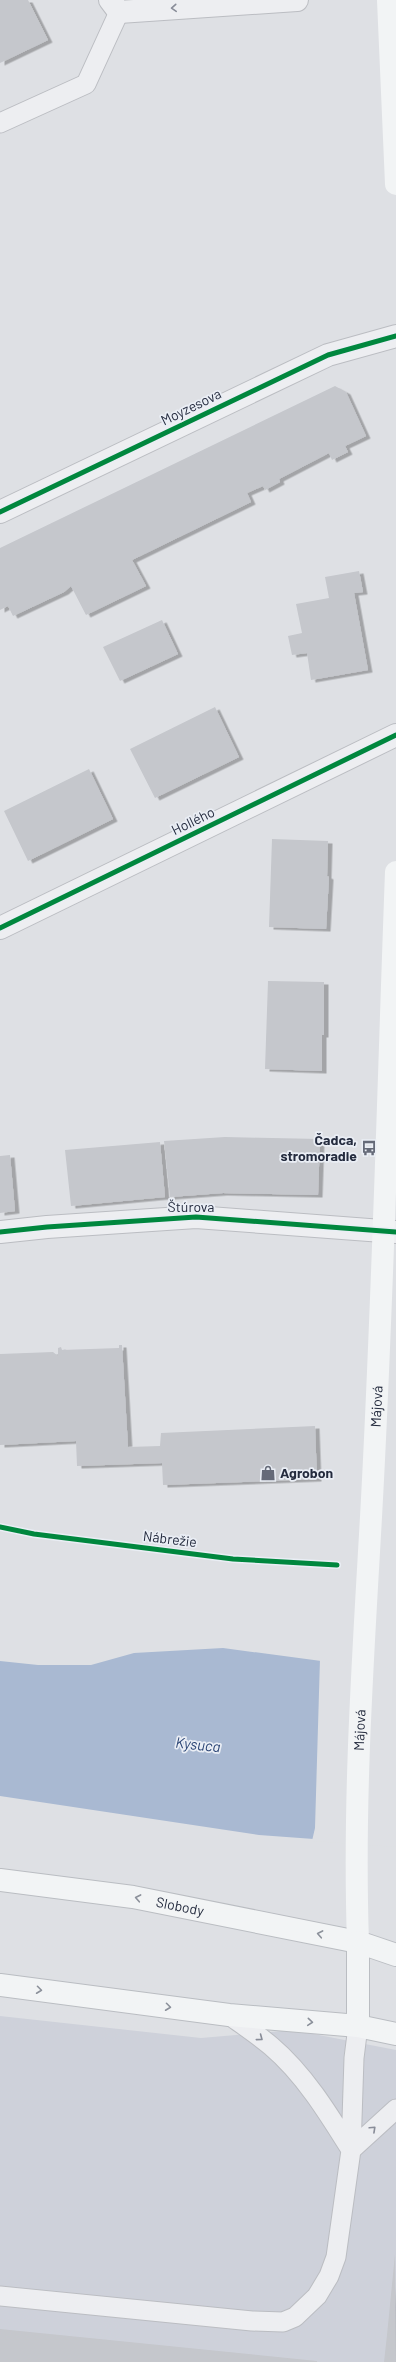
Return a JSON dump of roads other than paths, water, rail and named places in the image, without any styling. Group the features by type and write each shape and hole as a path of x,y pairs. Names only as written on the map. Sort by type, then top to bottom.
{"main road":[{"path":"388,0 396,184"},
{"name":"Májová","path":"358,2026 356,1885 363,1635 389,1232 396,872"},
{"name":"Slobody","path":"0,1880 133,1897 358,1942 396,1956"},
{"path":"0,1985 229,2015 358,2026 396,2034"}],"street":[{"path":"115,6 297,0"},
{"name":"Moyzesova","path":"0,512 328,355 396,336"},
{"name":"Hollého","path":"0,928 396,735"},
{"name":"Štúrova","path":"0,1232 47,1227 196,1217 389,1232"}],"lane":[{"path":"0,123 86,84 115,6"},
{"path":"229,2015 272,2046 289,2064 325,2109 351,2150"},
{"path":"0,2296 215,2318 283,2322 294,2317 308,2306 329,2276 336,2257 351,2150 354,2058 358,2026"},
{"path":"351,2150 396,2109"}],"water":[{"name":"Kysuca","path":"223,1648 396,1671 396,1845 259,1835 0,1796 0,1661 38,1665 91,1665 134,1653"}],"place":[{"name":"Čadca, stromoradie","path":"369,1148"},
{"name":"Agrobon","path":"268,1473"}]}
